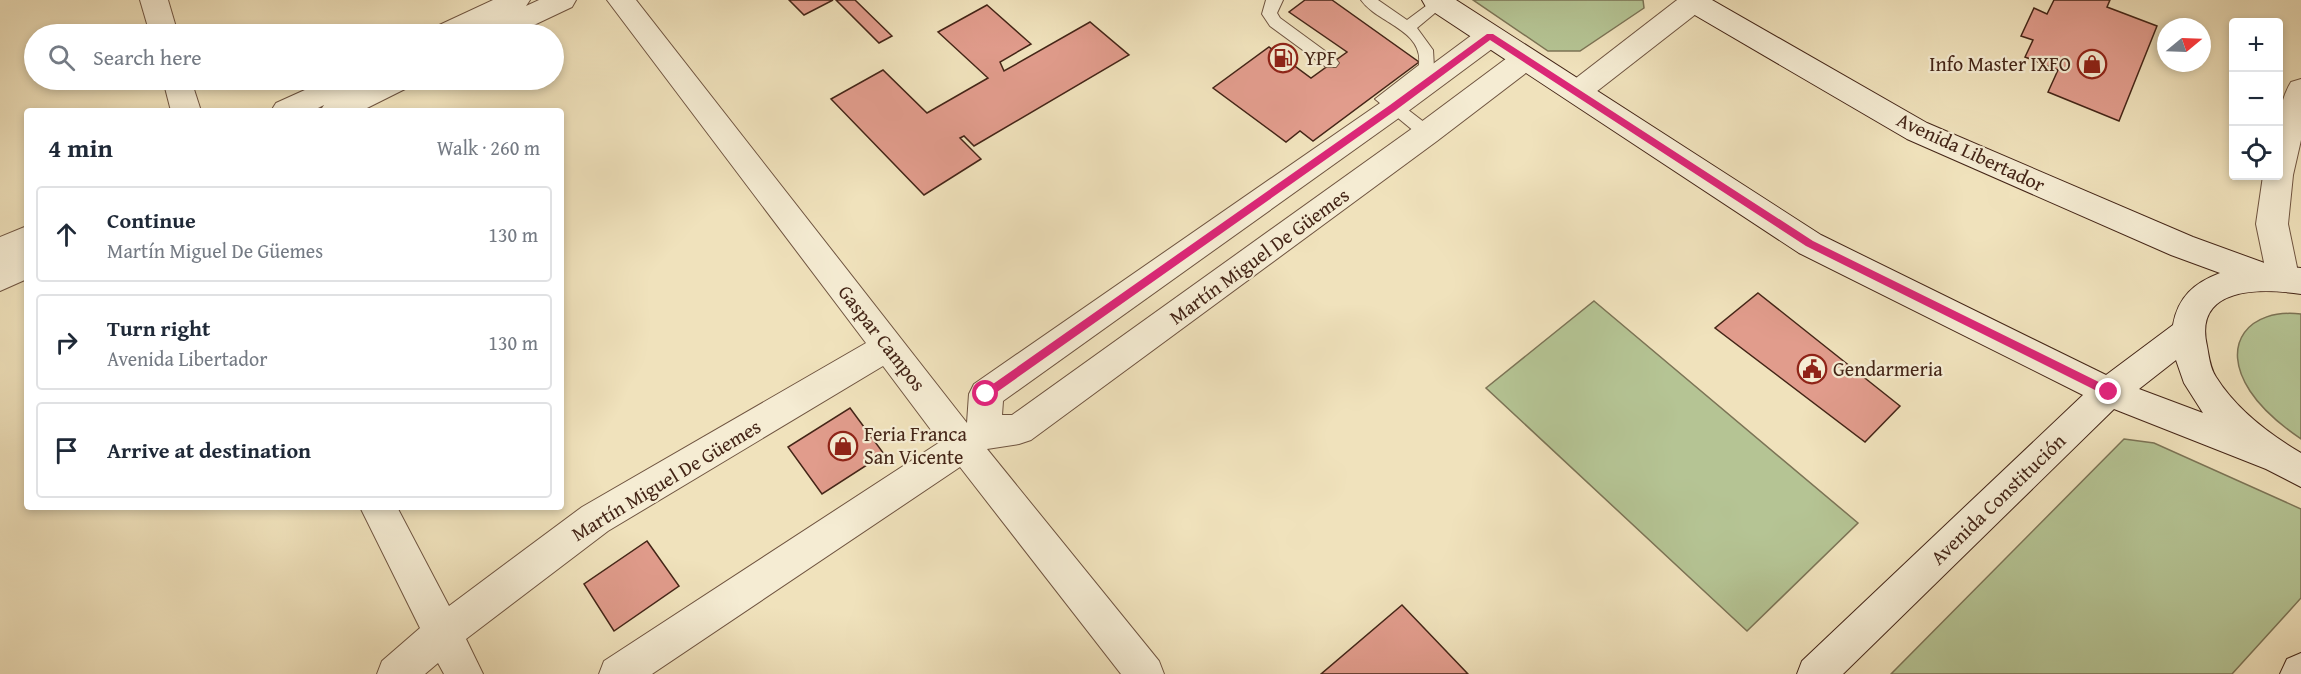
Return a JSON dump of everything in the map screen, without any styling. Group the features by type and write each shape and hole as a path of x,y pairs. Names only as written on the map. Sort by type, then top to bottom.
{"street":[{"path":"154,0 161,24"},
{"path":"466,24 516,0"},
{"path":"512,24 562,0"},
{"name":"Gaspar Campos","path":"621,0 889,346 974,438 1144,674"},
{"path":"1577,92 1693,0"},
{"name":"Avenida Libertador","path":"1693,0 1917,131 2182,246 2283,278"},
{"path":"1438,1 1810,244 2109,392 2271,455 2301,471"},
{"path":"974,438 986,394 1384,100 1490,36"},
{"name":"Martín Miguel De Güemes","path":"618,674 974,438 1019,429 1427,134 1525,59"},
{"path":"2283,151 2301,89"},
{"path":"180,90 185,108"},
{"path":"292,108 330,90"},
{"path":"341,108 378,90"},
{"path":"2271,455 2224,415 2196,372 2188,332 2193,310 2207,293 2229,282 2283,278 2272,224 2277,180"},
{"path":"0,251 24,239"},
{"path":"0,278 24,266"},
{"name":"Avenida Constitución","path":"1816,674 2109,392 2188,332"},
{"name":"Martín Miguel De Güemes","path":"396,674 443,633 595,519 889,346"},
{"path":"380,510 464,674"}],"lane":[{"path":"1276,0 1272,3 1269,14 1275,22 1331,63"},
{"path":"1368,0 1407,27 1423,43 1429,56 1426,68 1384,100 1427,134"},
{"path":"1407,27 1438,1"}],"green space":[{"path":"1473,0 1643,0 1644,8 1580,51 1548,51"},
{"path":"1594,301 1858,523 1747,631 1486,388"},
{"path":"2301,314 2301,439 2273,418 2255,398 2241,374 2238,358 2239,344 2244,333 2254,323 2267,317"},
{"path":"2124,439 2154,443 2301,509 2301,598 2232,674 1891,674"}],"building":[{"path":"789,0 833,0 804,15"},
{"path":"836,0 855,0 892,36 879,43"},
{"path":"1305,0 1332,0 1419,62 1313,141 1300,131 1286,142 1213,88 1269,47 1311,78 1347,52 1289,12"},
{"name":"Info Master IXFO","path":"2054,0 2110,0 2107,7 2157,26 2119,121 2048,92 2058,70 2025,57 2033,40 2021,36 2034,8 2047,14"},
{"path":"987,5 1031,44 1000,62 1004,71 1090,22 1129,55 974,146 964,136 960,138 981,159 924,195 831,99 883,70 927,113 988,78 938,32"},
{"name":"Gendarmeria","path":"1758,293 1900,406 1865,442 1715,328"},
{"path":"850,408 884,454 822,494 788,447"},
{"path":"647,541 679,586 614,631 584,584"},
{"path":"1402,605 1468,674 1321,674"}],"place":[{"name":"YPF","path":"1283,58"},
{"name":"Info Master IXFO","path":"2092,64"},
{"name":"Gendarmeria","path":"1812,369"},
{"name":"Feria Franca San Vicente","path":"843,446"}],"route":[{"path":"986,394 1393,108 1490,36 1810,244 2109,392"}]}
